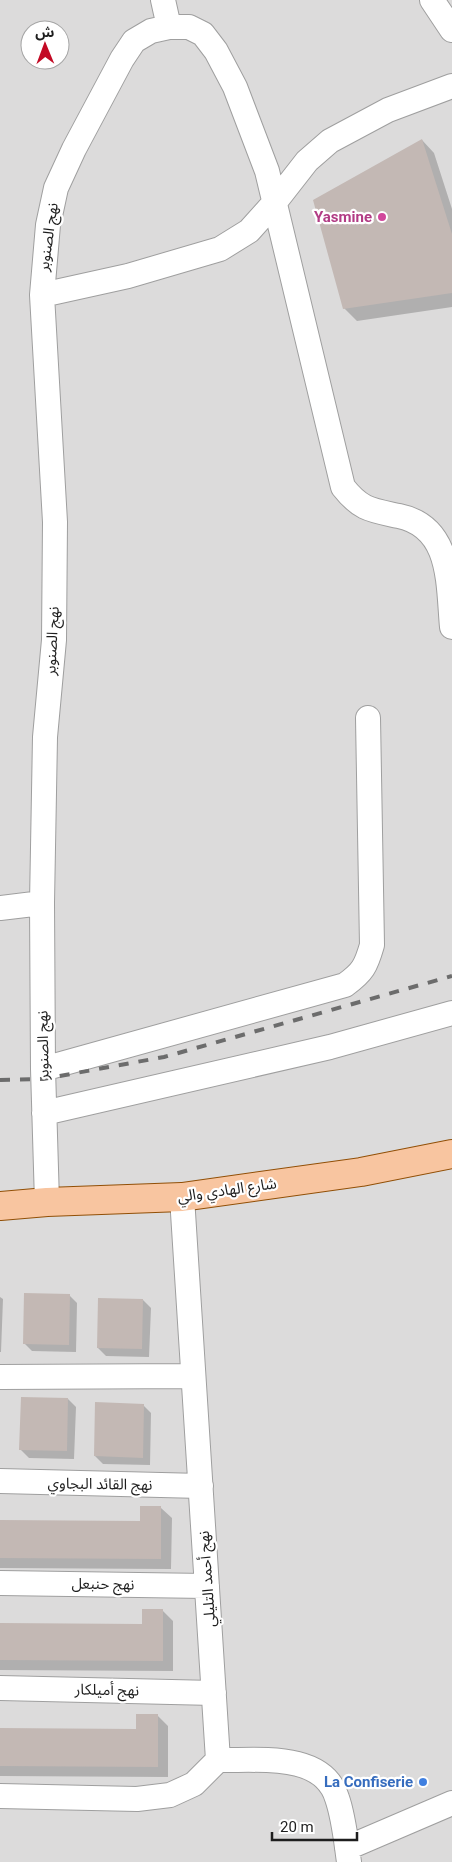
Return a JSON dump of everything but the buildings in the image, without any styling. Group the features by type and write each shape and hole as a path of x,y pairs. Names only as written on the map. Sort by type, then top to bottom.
{"main road":[{"name":"شارع الهادي والي","path":"0,1206 47,1202 182,1198 361,1172 452,1154"}],"street":[{"path":"163,0 169,27"},
{"path":"432,0 452,30"},
{"name":"نهج الصنوبر","path":"47,1202 43,1069 42,903 45,737 54,640 55,522 42,294 48,225 56,188 74,149 122,59 134,41 151,32 169,27 189,28 203,34 216,51 235,87 267,171 342,487 358,503 370,510 402,516 418,522 429,531 444,553 447,565 452,627"},
{"path":"42,294 128,276 220,249 249,231 275,202 306,160 330,141 388,110 452,86"},
{"path":"43,1069 345,985 359,975 368,961 372,945 368,718"},
{"path":"0,908 42,903"},
{"path":"44,1113 330,1047 452,1013"},
{"name":"نهج أحمد التليلي","path":"182,1198 218,1760"},
{"path":"0,1377 193,1376"},
{"name":"نهج القائد البجاوي","path":"0,1481 200,1486"},
{"name":"نهج حنبعل","path":"0,1583 207,1586"},
{"name":"نهج أميلكار","path":"0,1688 214,1693"},
{"path":"0,1796 137,1799 170,1795 194,1784 218,1760 295,1762 314,1769 328,1782 337,1796 348,1855 452,1803"}],"shaded area":[{"path":"0,0 452,0 452,1862 0,1862"}],"railway":[{"path":"0,1080 43,1079 164,1057 452,976"}],"place":[{"name":"Yasmine","path":"382,217"},
{"name":"La Confiserie","path":"423,1782"}]}
